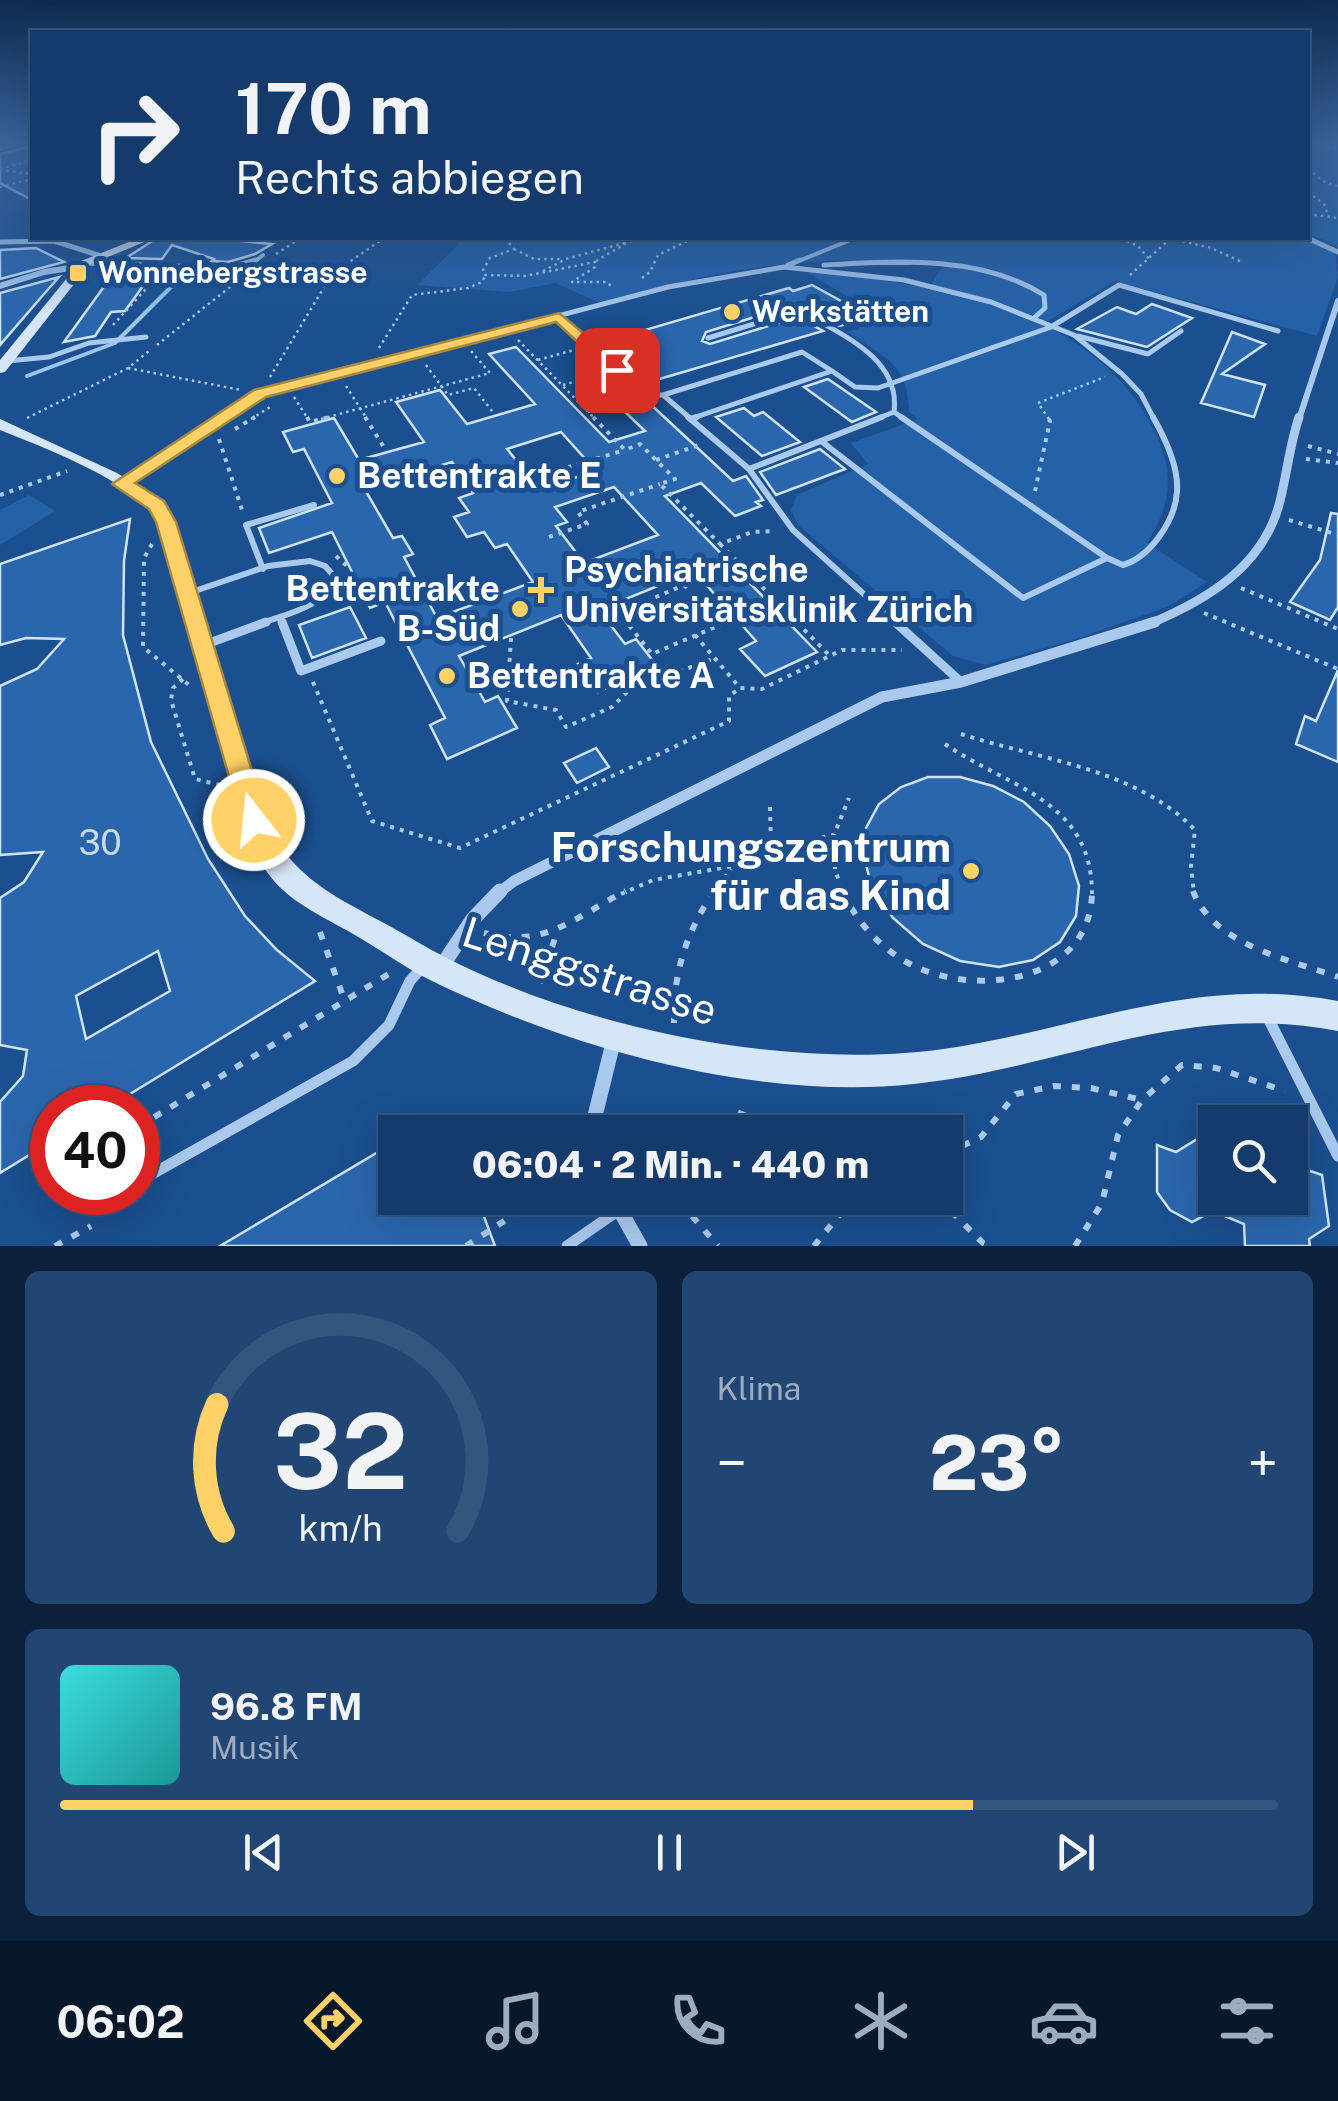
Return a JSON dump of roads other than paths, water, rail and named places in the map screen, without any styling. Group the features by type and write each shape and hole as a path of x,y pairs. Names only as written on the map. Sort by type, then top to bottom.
{"street":[{"path":"1310,239 1338,252"},
{"path":"0,286 90,261 143,240"},
{"path":"0,242 54,241 90,261"},
{"path":"4,365 90,261"},
{"path":"433,966 491,896 514,881 882,697 962,682 1130,632 1181,612 1250,562 1268,538 1277,516 1292,439 1338,301"},
{"name":"Lenggstrasse","path":"9,423 151,500 162,512 254,820 270,857 303,888 433,966 484,990 615,1034 733,1060 868,1072 960,1063 1161,1018 1232,1007 1338,1016"},
{"path":"595,1115 615,1034"},
{"path":"622,1215 640,1246"}],"lane":[{"path":"784,267 849,240"},
{"path":"90,261 229,268 251,264 263,255"},
{"path":"122,484 260,394 668,287 784,267 883,262 1005,275 1034,286 1044,295 1045,308 1034,318"},
{"path":"784,267 844,270 976,297 1074,335 1148,354 1182,331"},
{"path":"559,317 644,395 663,395 802,352 864,390 1051,327 1119,285 1278,331"},
{"path":"708,338 799,310 878,361 895,382 894,412"},
{"path":"894,412 1107,558 1123,565 1140,560 1157,542 1176,494 1173,466 1141,394 1074,335"},
{"path":"4,365 99,342 146,337"},
{"path":"690,418 832,372"},
{"path":"663,395 748,469 792,530 962,682"},
{"path":"748,469 894,412"},
{"path":"821,442 1023,598 1107,558"},
{"path":"263,569 246,526 314,505"},
{"path":"188,594 263,569 314,558 328,564 335,577 328,596 204,644"},
{"path":"280,617 300,671 381,641"},
{"path":"160,1170 354,1061 389,1024 410,981 433,966"},
{"path":"1263,1007 1338,1156"},
{"path":"568,1246 603,1215"}],"waterway":[{"path":"27,376 115,343 190,268"}],"place":[{"name":"Wonnebergstrasse","path":"78,273"},
{"name":"Werkstätten","path":"732,312"},
{"name":"Bettentrakte E","path":"337,476"},
{"name":"Psychiatrische Universitätsklinik Zürich","path":"541,590"},
{"name":"Bettentrakte B-Süd","path":"520,609"},
{"name":"Bettentrakte A","path":"447,676"},
{"name":"Forschungszentrum für das Kind","path":"971,871"}]}
